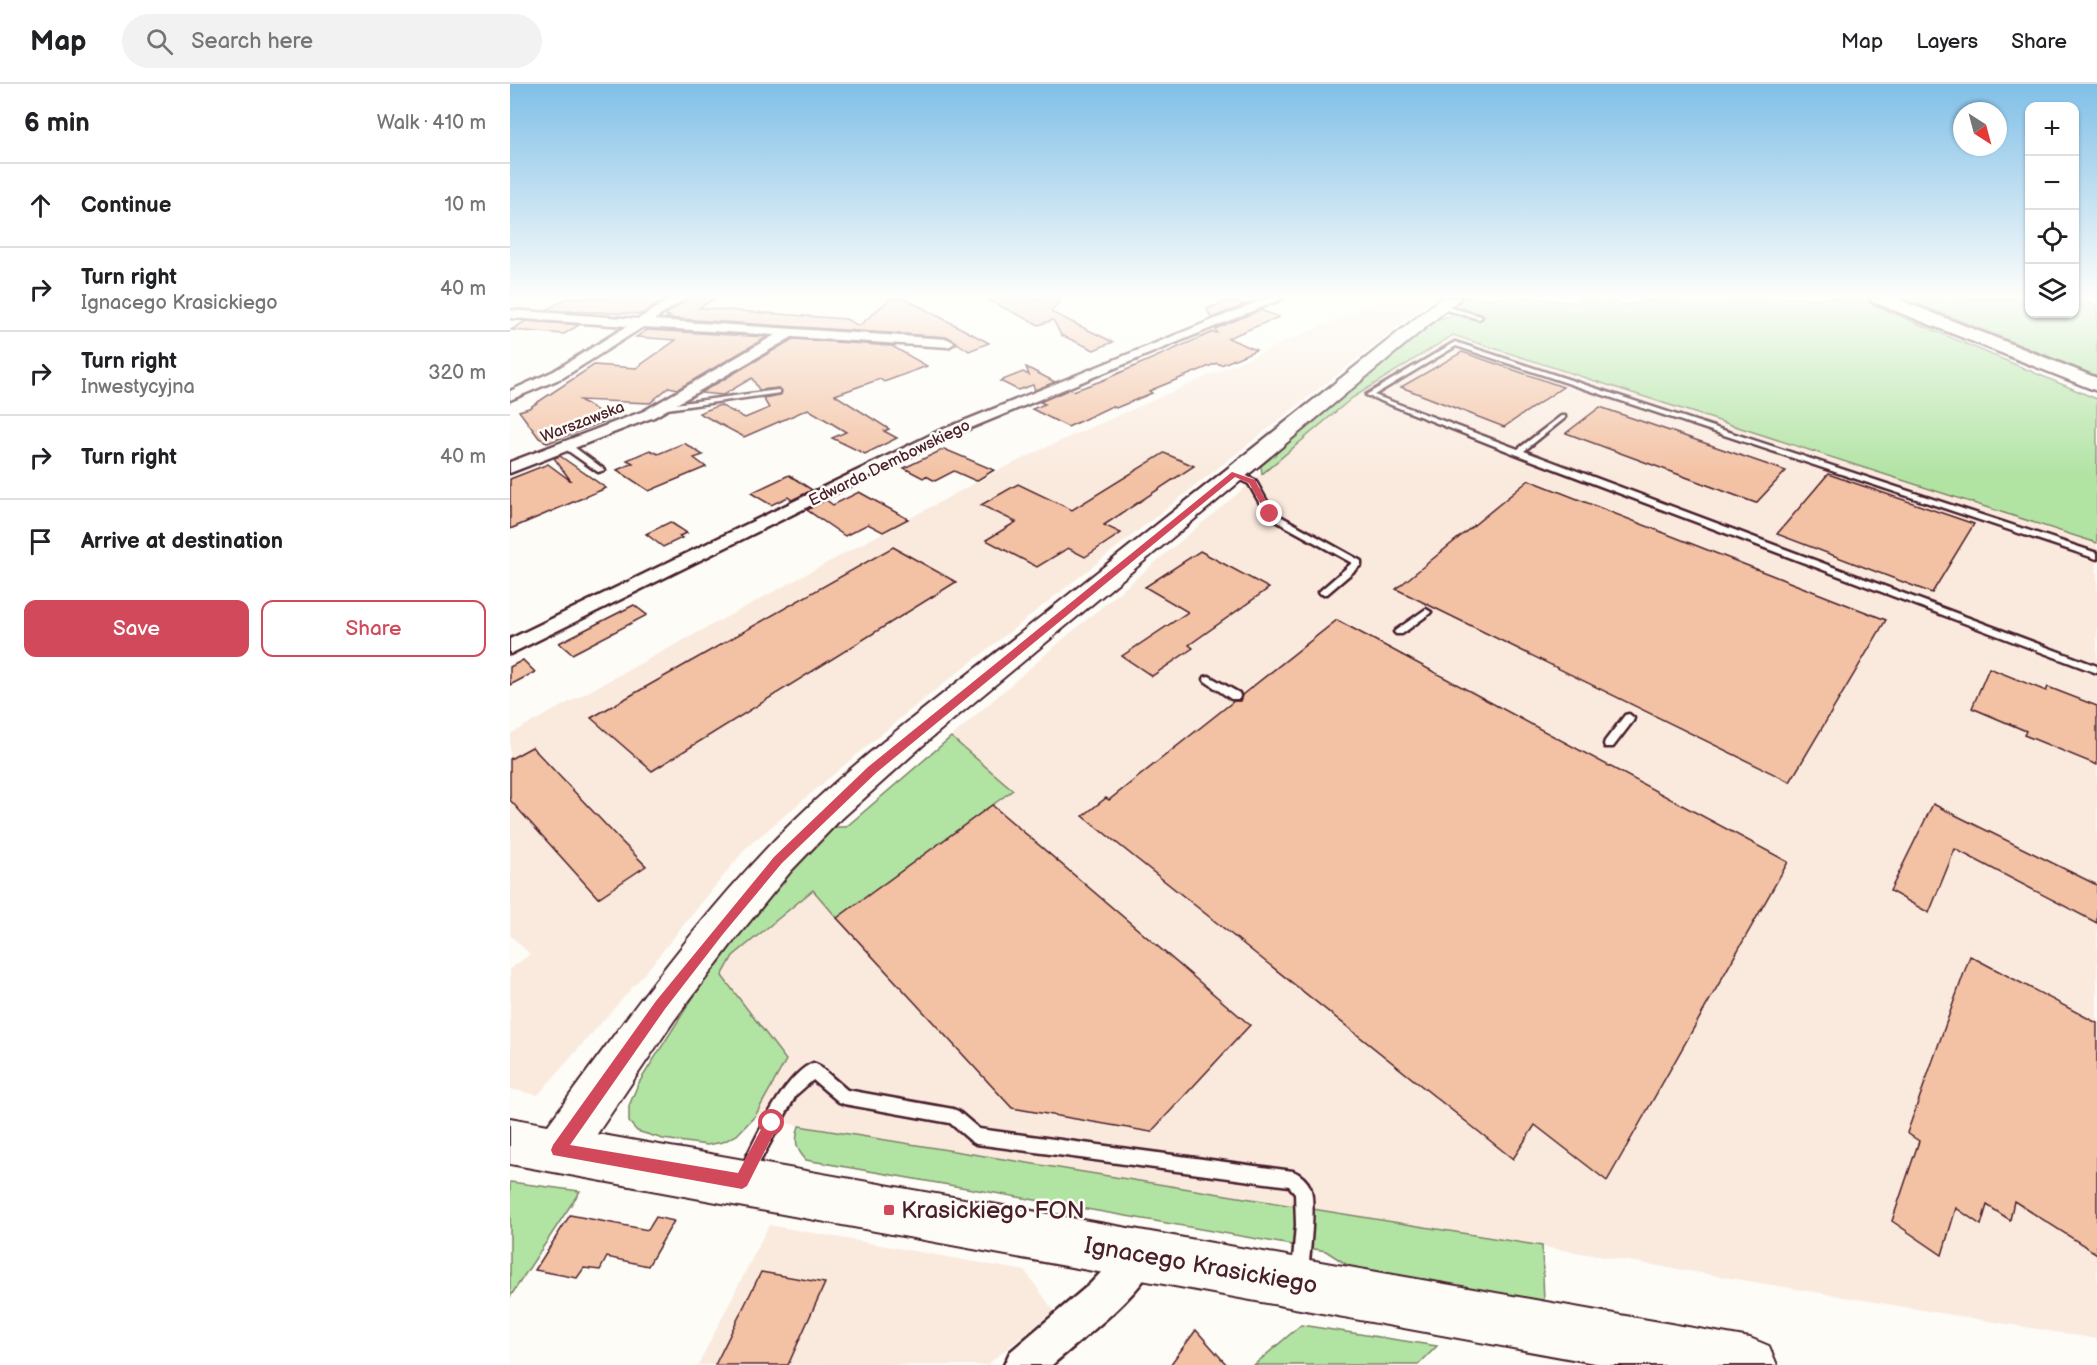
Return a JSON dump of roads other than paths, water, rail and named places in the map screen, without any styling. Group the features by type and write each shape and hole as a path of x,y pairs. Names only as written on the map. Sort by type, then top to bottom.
{"main road":[{"path":"2029,358 2097,385"}],"street":[{"path":"510,396 543,382 582,358"},
{"name":"Warszawska","path":"510,468 660,408 746,358"},
{"name":"Edwarda Dembowskiego","path":"510,647 944,434 1131,358"},
{"path":"558,1150 661,1005 719,930 778,860 818,820 912,737 1378,358"},
{"path":"510,381 543,382"},
{"name":"Ignacego Krasickiego","path":"510,1141 742,1181 844,1203 1141,1254 1750,1365"},
{"path":"1023,1365 1103,1297 1141,1254"}],"lane":[{"path":"1432,358 1369,395 2097,670"},
{"path":"1497,358 2097,556"},
{"path":"660,408 778,392"},
{"path":"1518,452 1563,417"},
{"path":"567,446 601,470"},
{"path":"1235,474 1252,482 1270,514 1358,563 1324,592"},
{"path":"1399,632 1426,612"},
{"path":"1209,679 1235,696"},
{"path":"1609,744 1629,718"},
{"path":"742,1181 790,1090 813,1070 844,1097 953,1116 976,1136 1293,1179 1303,1190 1304,1225 1299,1283"}],"place":[{"name":"Krasickiego FON","path":"889,1210"}]}
